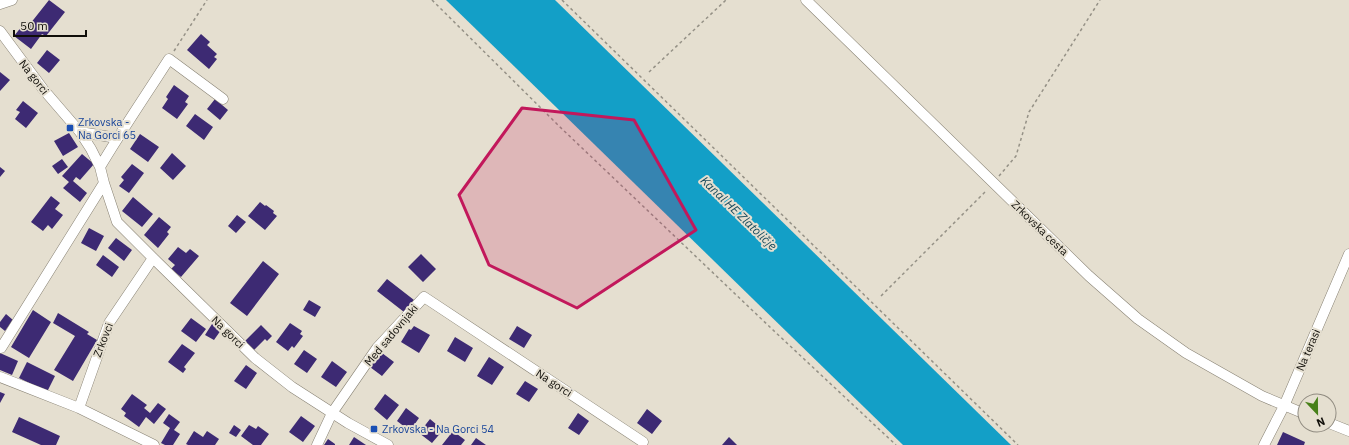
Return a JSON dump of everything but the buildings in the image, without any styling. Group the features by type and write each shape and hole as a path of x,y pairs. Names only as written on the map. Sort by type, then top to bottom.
{"street":[{"path":"0,4 12,0"},
{"name":"Zrkovska cesta","path":"806,0 1089,276 1138,319 1186,353 1262,396 1297,411"},
{"name":"Na gorci","path":"0,31 34,78 80,132 91,149 100,167 117,222 255,358 292,387 332,413 388,445"},
{"path":"100,167 117,138 169,59 223,99"},
{"path":"80,132 117,138"},
{"path":"1,348 104,183"},
{"name":"Na terasi","path":"1264,445 1284,406 1349,254"},
{"name":"Zrkovci","path":"79,408 109,322 153,258"},
{"name":"Na gorci","path":"424,297 643,442"},
{"name":"Med sadovnjaki","path":"317,445 332,413 377,348 424,297"},
{"path":"0,376 79,408 154,445"},
{"path":"1337,426 1349,431"}],"path":[{"path":"169,59 207,0"},
{"path":"432,0 566,133 896,445"},
{"path":"562,0 1018,445"},
{"path":"649,72 726,0"},
{"path":"881,296 981,197 1016,156 1028,112 1100,0"}],"highlighted area":[{"path":"522,108 634,120 696,230 577,308 489,265 459,195"}],"water":[{"name":"Kanal HE Zlatoličje","path":"446,0 555,0 1011,445 903,445"}],"place":[{"name":"Zrkovska - Na Gorci 65","path":"70,128"},
{"name":"Zrkovska - Na Gorci 54","path":"374,429"}]}
